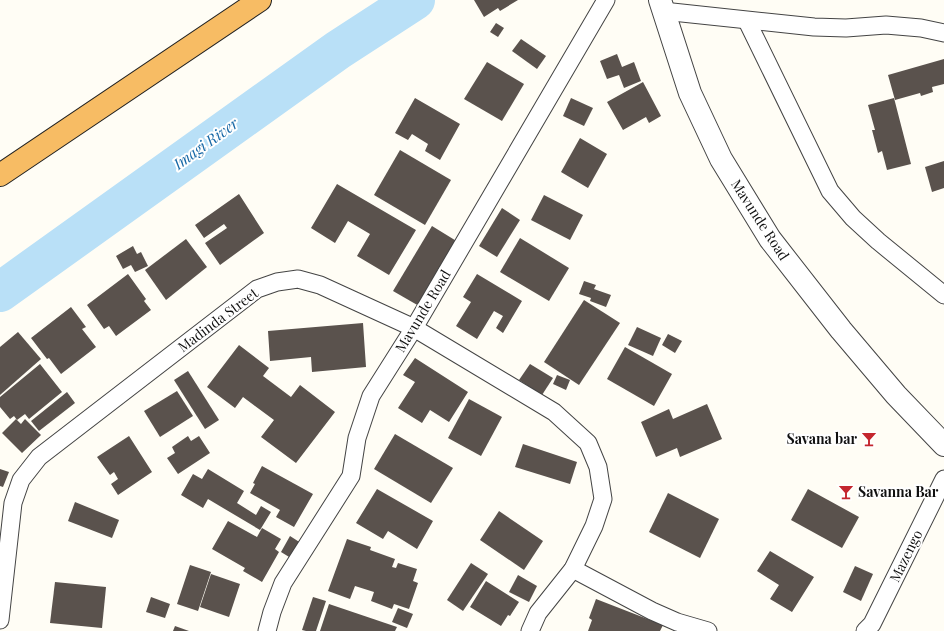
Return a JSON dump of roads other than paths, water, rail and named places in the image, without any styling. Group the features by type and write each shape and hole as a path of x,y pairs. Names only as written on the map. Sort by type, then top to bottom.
{"highway":[{"path":"0,175 260,0"}],"street":[{"name":"Mavunde Road","path":"267,631 272,612 283,583 351,476 357,438 371,396 414,328 606,0"},
{"name":"Mavunde Road","path":"662,5 690,94 721,159 770,239 841,330 896,395 944,444"},
{"path":"662,5 747,21 814,28 886,26 921,28 944,33"},
{"path":"747,21 830,191 853,218 878,241 944,295"},
{"name":"Madinda Street","path":"0,620 13,503 21,480 39,457 257,289 277,282 298,279 320,285 414,328 554,412 588,443 598,468 603,499 594,526 572,570 538,613 530,631"},
{"name":"Mazengo","path":"865,631 872,624 944,479"},
{"path":"572,570 652,611 677,622 708,631"}],"waterway":[{"name":"Imagi River","path":"0,292 338,50 415,0"}],"place":[{"name":"Savana bar","path":"869,439"},
{"name":"Savanna Bar","path":"846,492"}]}
